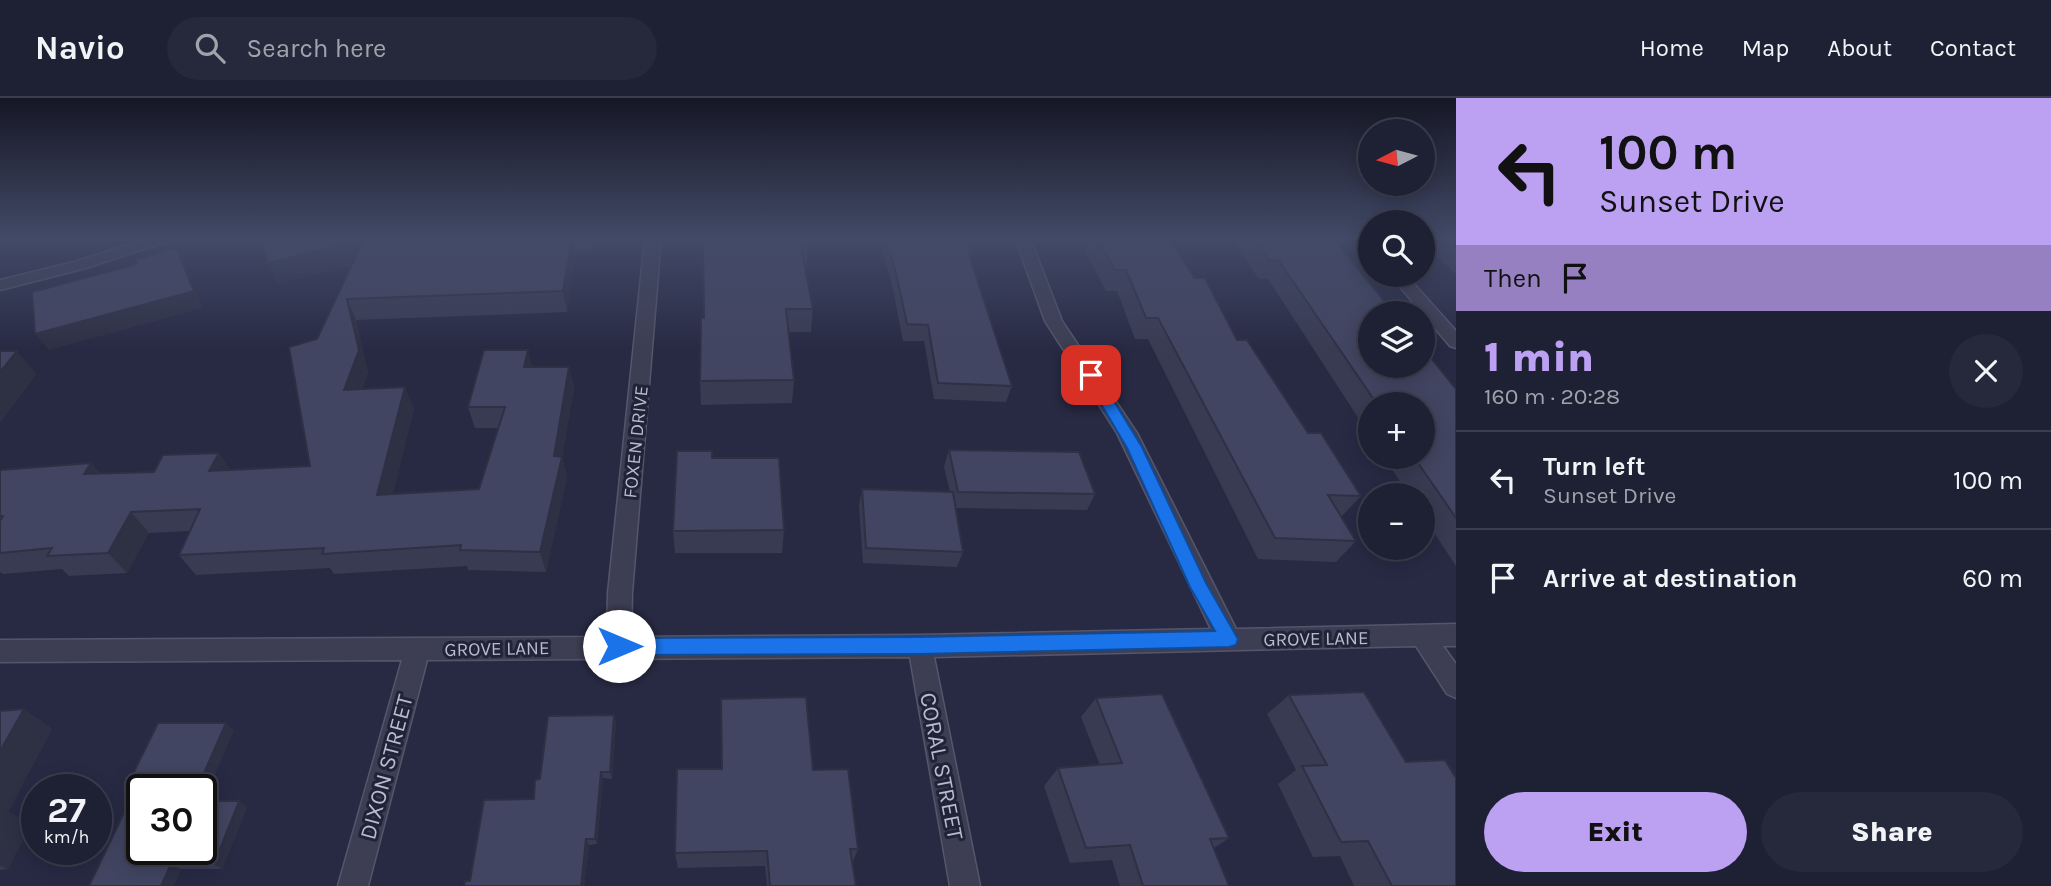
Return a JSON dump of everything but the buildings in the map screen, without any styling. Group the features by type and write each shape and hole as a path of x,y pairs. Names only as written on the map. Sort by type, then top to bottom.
{"street":[{"path":"0,285 41,275"},
{"name":"FOXEN DRIVE","path":"619,646 620,593 650,275"},
{"path":"1034,275 1041,295 1061,333 1106,396 1135,447 1199,587 1229,639"},
{"path":"1408,287 1456,342"},
{"name":"GROVE LANE","path":"0,652 920,646 1456,635"},
{"path":"1423,636 1456,686"},
{"name":"CORAL STREET","path":"920,646 965,886"},
{"name":"DIXON STREET","path":"353,886 417,649"}],"route":[{"path":"619,646 920,646 1229,639 1199,587 1135,447 1091,375"}]}
